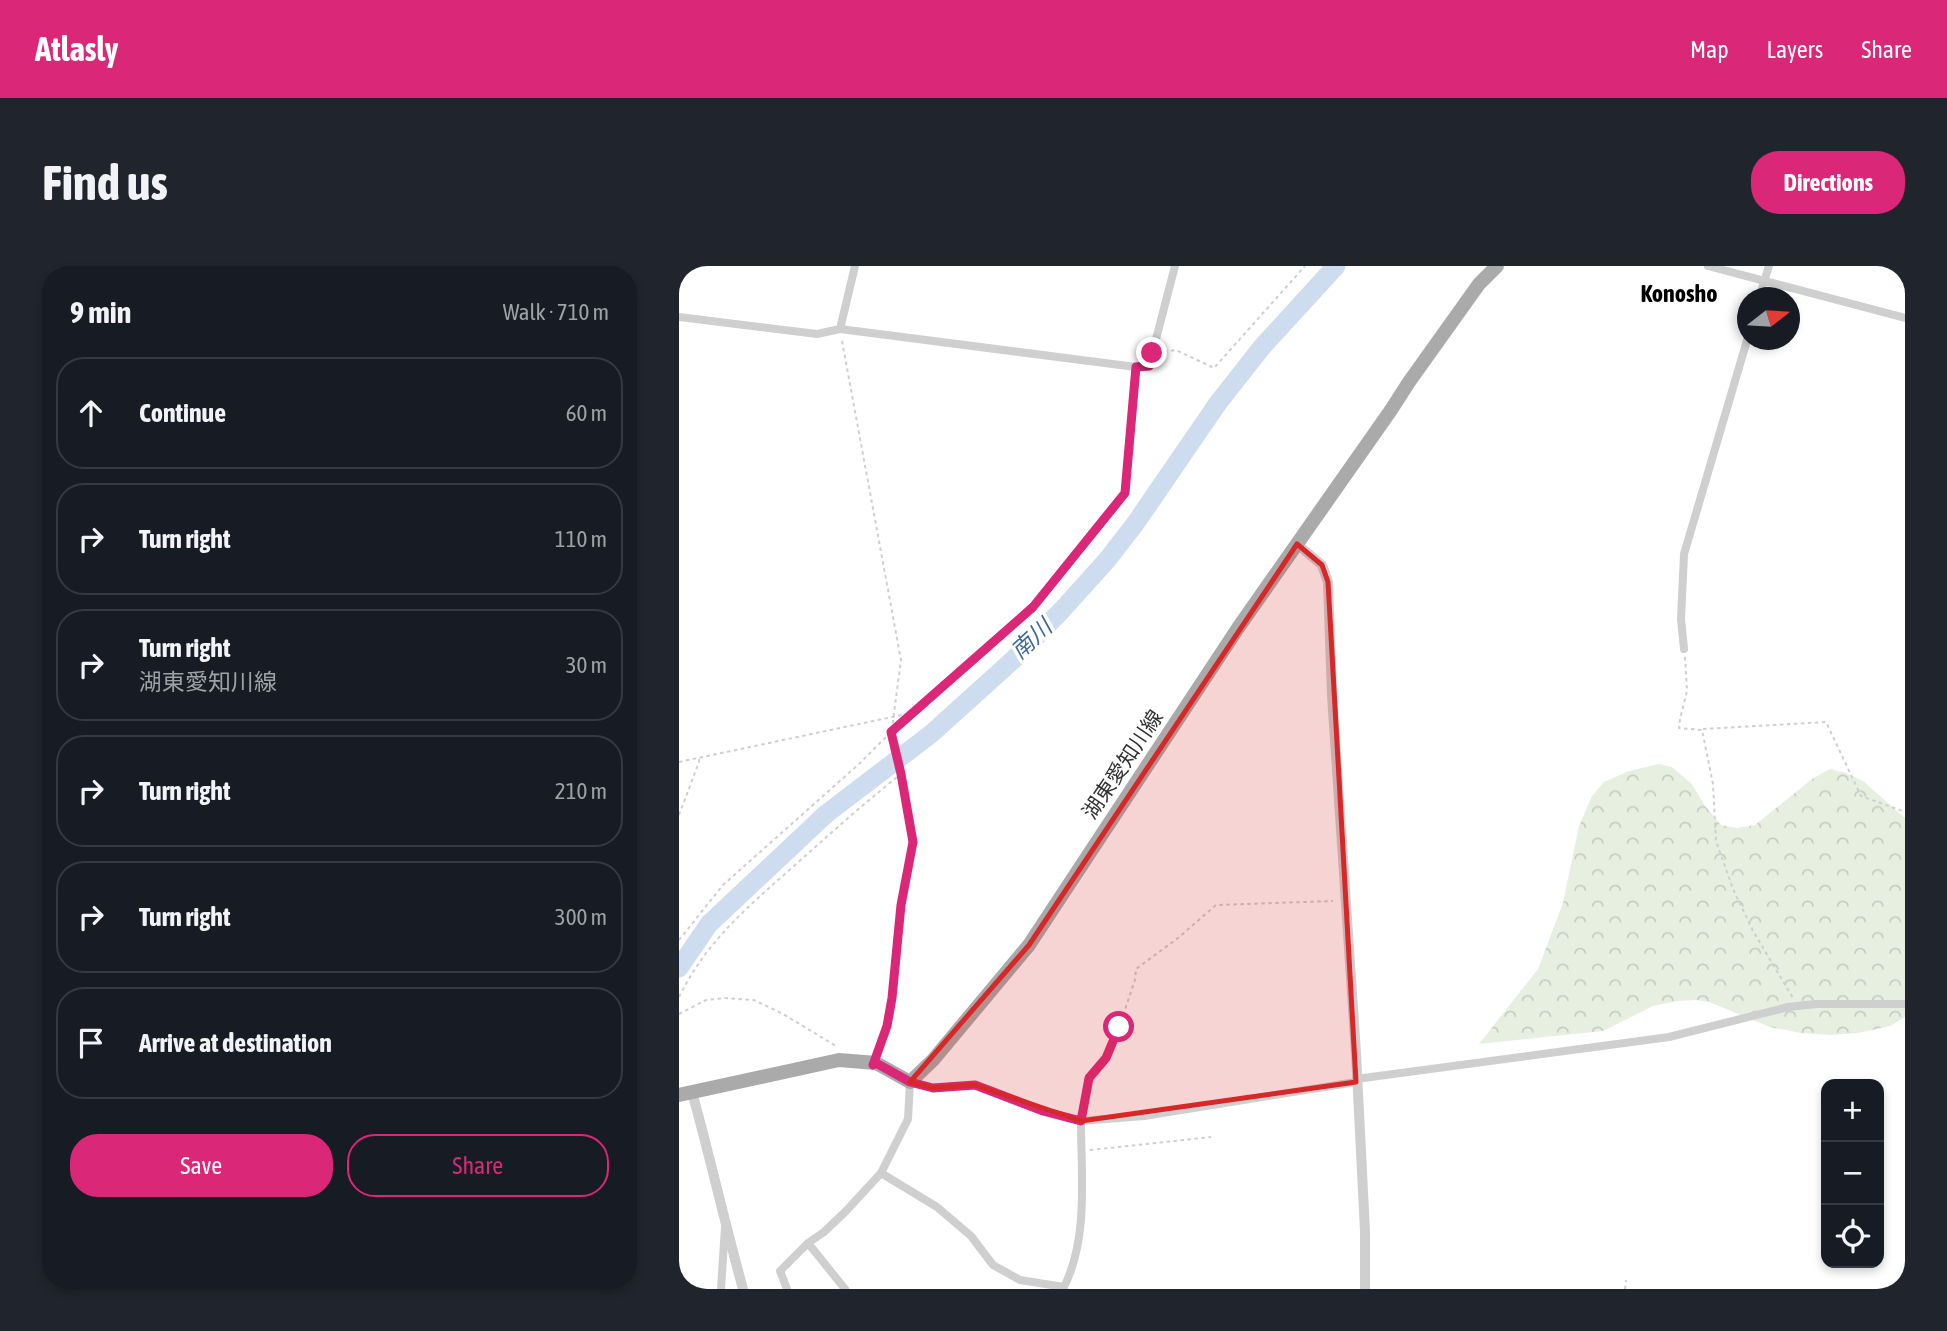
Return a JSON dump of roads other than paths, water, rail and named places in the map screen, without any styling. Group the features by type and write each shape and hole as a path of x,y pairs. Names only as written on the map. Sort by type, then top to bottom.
{"main road":[{"name":"湖東愛知川線","path":"910,1082 933,1060 1029,945 1161,743 1297,544 1479,284 1497,266"},
{"path":"686,1093 839,1060 876,1063 910,1082"}],"street":[{"path":"839,329 855,266"},
{"path":"679,317 817,334 839,329 1136,367 1149,366 1175,266"},
{"path":"1708,266 1905,318"},
{"path":"1762,287 1769,266"},
{"path":"1684,649 1681,619 1683,554 1744,350"},
{"path":"1297,544 1322,565 1328,582 1332,695 1365,1231 1365,1289"},
{"path":"787,1289 780,1271 808,1243 832,1225 881,1173 908,1119 910,1082 933,1088 975,1085 1043,1111 1081,1121 1144,1116 1356,1081 1669,1037 1797,1006 1905,1004"},
{"path":"686,1093 709,1152 743,1289"},
{"path":"881,1173 937,1207 971,1236 993,1265 1020,1280 1063,1288 1072,1272 1082,1214 1081,1121"},
{"path":"721,1289 725,1224"},
{"path":"808,1243 845,1289"}],"waterway":[{"name":"南川","path":"679,968 709,924 826,814 931,734 1014,659 1062,610 1135,524 1218,403 1262,347 1336,266"}],"district":[{"name":"Konosho","path":"1679,293"}]}
